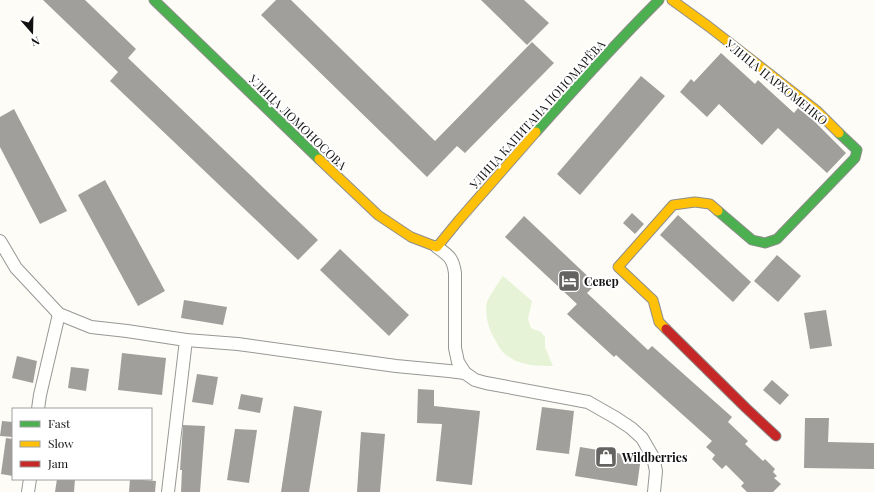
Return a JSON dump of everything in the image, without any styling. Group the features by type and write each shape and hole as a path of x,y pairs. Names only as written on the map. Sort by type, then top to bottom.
{"street":[{"name":"УЛИЦА ЛОМОНОСОВА","path":"154,0 378,215 411,237 437,247"},
{"name":"УЛИЦА КАПИТАНА ПОНОМАРЁВА","path":"437,247 581,81 659,0"},
{"name":"УЛИЦА ПАРХОМЕНКО","path":"672,0 816,110 857,150 855,158 777,239 765,243 752,240 710,204 695,202 673,205 618,267 652,300 659,322 776,436"},
{"path":"0,241 16,268 59,314 91,327 186,340 238,344 396,366 465,373"},
{"path":"437,247 449,256 454,264 455,348 458,362 465,373 475,380 486,383 588,402 616,418 631,428 642,438 654,457 656,471 654,492"},
{"path":"38,408 59,314"},
{"path":"168,492 186,340"},
{"path":"449,371 458,362"},
{"path":"28,492 30,480"}],"green space":[{"path":"503,276 532,301 528,319 531,328 541,332 545,337 545,347 553,366 536,366 514,360 506,355 497,343 488,325 486,306 490,296"}],"building":[{"path":"43,0 85,0 136,49 128,58 318,240 298,260 110,81 118,72"},
{"path":"276,0 291,0 435,141 532,42 554,63 465,153 457,146 427,177 261,15"},
{"path":"481,0 524,0 549,23 527,45"},
{"path":"721,53 755,84 758,80 794,113 798,108 810,117 846,153 827,173 778,128 762,145 719,104 707,117 680,92 691,79 694,82"},
{"path":"641,76 665,96 580,195 557,174"},
{"path":"14,109 67,211 40,224 0,147 0,117"},
{"path":"105,180 165,291 138,306 78,195"},
{"path":"632,213 644,224 635,234 623,223"},
{"path":"678,215 751,282 733,302 660,235"},
{"path":"524,216 596,284 587,293 648,350 652,346 732,417 728,422 748,441 745,444 763,461 765,459 775,469 773,472 777,476 774,478 781,484 773,492 747,492 741,486 744,483 726,465 722,469 712,459 715,455 706,447 712,441 616,355 614,357 567,314 577,304 505,237"},
{"path":"340,249 409,315 389,336 320,270"},
{"path":"777,255 801,276 778,302 754,281"},
{"path":"184,300 227,307 223,325 181,318"},
{"path":"826,310 832,346 810,349 804,313"},
{"path":"122,353 166,358 162,395 118,390"},
{"path":"17,356 37,361 33,383 12,378"},
{"path":"71,367 89,369 86,391 68,388"},
{"path":"197,374 218,377 213,405 192,402"},
{"path":"772,380 789,395 780,405 763,390"},
{"path":"418,389 434,390 434,406 480,411 472,485 436,481 442,424 417,423"},
{"path":"241,394 263,398 260,413 238,409"},
{"path":"294,406 322,411 309,492 281,492"},
{"path":"542,407 574,411 569,454 536,450"},
{"path":"805,418 829,418 828,442 874,443 874,469 804,468"},
{"path":"2,421 12,422 12,437 0,436"},
{"path":"183,425 205,426 200,492 181,492 182,470 180,470"},
{"path":"235,429 257,430 249,483 227,480"},
{"path":"361,432 385,434 380,492 357,492"},
{"path":"6,438 12,439 12,476 1,474"},
{"path":"580,447 641,457 637,486 575,476"},
{"path":"57,480 75,480 74,492 55,492"},
{"path":"130,480 156,481 155,492 129,492"}],"traffic: fast":[{"path":"154,0 319,159"},
{"path":"536,132 596,65 659,0"},
{"path":"718,211 752,240 765,243 777,239 855,158 857,150 839,133"}],"traffic: slow":[{"path":"672,0 816,110 839,133"},
{"path":"319,159 378,215 411,237 437,247 536,132"},
{"path":"666,329 659,322 653,300 618,267 673,205 695,202 710,204 718,211"}],"traffic: jam":[{"path":"666,329 776,436"}],"place":[{"name":"Север","path":"569,281"},
{"name":"Wildberries","path":"606,457"}]}
